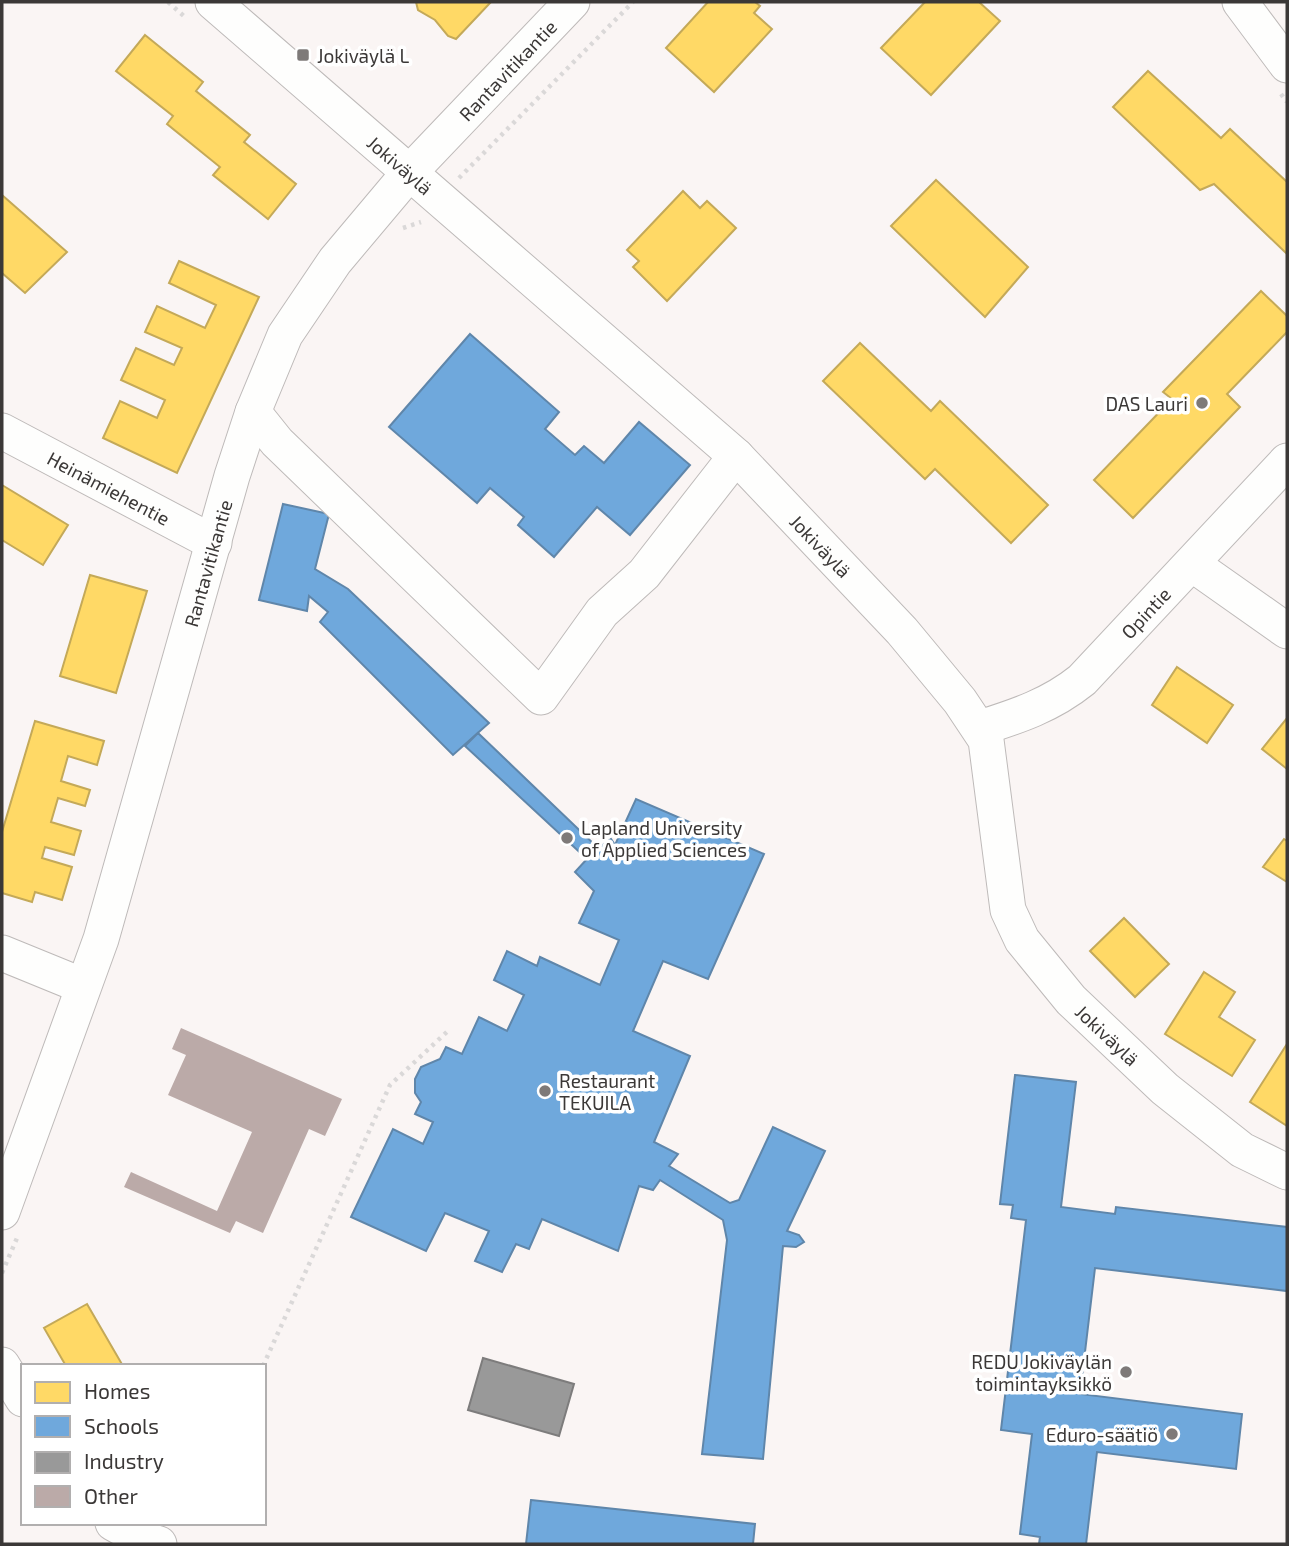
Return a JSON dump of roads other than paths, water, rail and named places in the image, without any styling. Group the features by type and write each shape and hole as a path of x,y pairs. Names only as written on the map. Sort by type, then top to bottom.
{"street":[{"name":"Jokiväylä","path":"213,2 736,456 902,631 980,728 990,756 1008,910 1022,940 1071,1000 1165,1089 1242,1150 1287,1172"},
{"name":"Rantavitikantie","path":"2,1212 101,939 253,412 285,335 335,261 409,173 572,2"},
{"path":"1240,2 1287,65"},
{"path":"253,412 277,442 541,697 602,612 644,574 736,456"},
{"name":"Heinämiehentie","path":"2,431 214,543"},
{"name":"Opintie","path":"980,728 1031,712 1073,687 1287,461"},
{"path":"1192,564 1287,631"},
{"path":"2,953 83,986"},
{"path":"2,1365 21,1396"},
{"path":"117,1525 140,1538 159,1544"}],"place":[{"name":"Jokiväylä L","path":"303,55"},
{"name":"DAS Lauri","path":"1202,403"},
{"name":"Lapland University of Applied Sciences","path":"567,838"},
{"name":"Restaurant TEKUILA","path":"545,1091"},
{"name":"REDU Jokiväylän toimintayksikkö","path":"1126,1372"},
{"name":"Eduro-säätiö","path":"1172,1434"}]}
